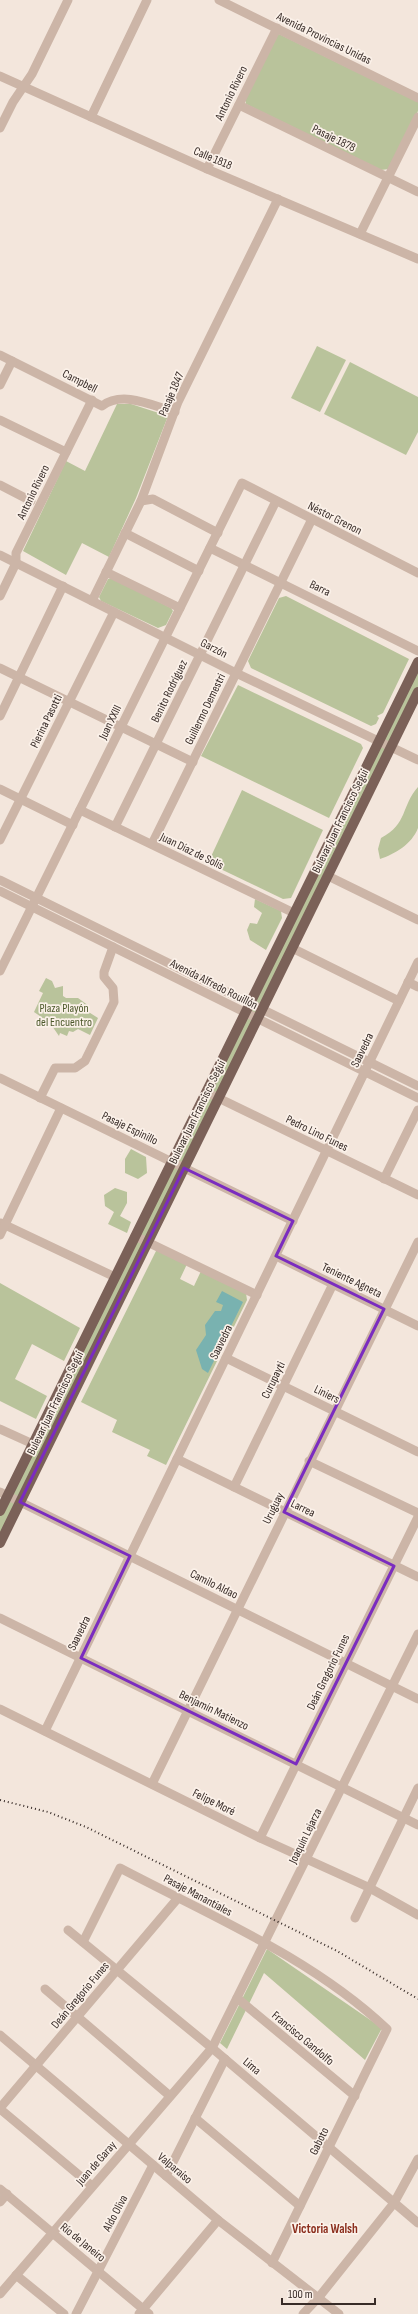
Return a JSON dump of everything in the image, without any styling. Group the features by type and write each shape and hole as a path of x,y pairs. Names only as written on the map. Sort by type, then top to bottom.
{"main road":[{"name":"Bulevar Juan Francisco Seguí","path":"0,1511 4,1493 33,1444 418,662"},
{"name":"Bulevar Juan Francisco Seguí","path":"0,1543 418,692"}],"street":[{"path":"0,128 68,0"},
{"path":"90,117 148,0"},
{"name":"Avenida Provincias Unidas","path":"219,0 418,98"},
{"name":"Antonio Rivero","path":"207,169 277,28"},
{"name":"Calle 1818","path":"0,76 207,169 418,259"},
{"name":"Pasaje 1878","path":"239,105 418,192"},
{"path":"360,234 418,116"},
{"name":"Pasaje 1847","path":"92,601 141,501 175,412 278,199"},
{"name":"Campbell","path":"0,355 102,406 110,400 126,398 175,412"},
{"path":"0,385 12,361"},
{"name":"Antonio Rivero","path":"0,596 16,563 16,554 92,400"},
{"path":"0,420 66,452"},
{"name":"Néstor Grenon","path":"242,483 312,520 418,572"},
{"name":"Juan XXIII","path":"0,971 242,483"},
{"path":"0,486 31,501"},
{"path":"141,501 153,499 218,533"},
{"name":"Benito Rodríguez","path":"115,826 276,501"},
{"name":"Guillermo Demestri","path":"152,844 312,520"},
{"path":"125,533 199,571"},
{"name":"Barra","path":"210,548 418,651"},
{"name":"Garzón","path":"0,555 236,673 418,760"},
{"path":"106,572 180,608"},
{"path":"0,716 63,586"},
{"name":"Pierina Pasotti","path":"0,840 114,612"},
{"path":"0,668 122,726 192,762"},
{"path":"0,789 72,825"},
{"name":"Juan Díaz de Solís","path":"80,810 294,913"},
{"path":"328,876 418,920"},
{"name":"Avenida Alfredo Rouillón","path":"0,880 37,898 365,1072 418,1098"},
{"name":"Avenida Alfredo Rouillón","path":"0,891 113,947 247,1009"},
{"path":"40,1098 55,1068 75,1068 85,1061 114,1002 113,988 104,977 104,972 113,947"},
{"path":"292,948 399,1001"},
{"name":"Saavedra","path":"45,1731 418,962"},
{"path":"408,982 418,987"},
{"name":"Avenida Alfredo Rouillón","path":"259,1015 369,1062 418,1086"},
{"name":"Pasaje Espinillo","path":"0,1078 293,1221"},
{"name":"Pedro Lino Funes","path":"206,1092 418,1195"},
{"path":"0,1235 2,1223 61,1108"},
{"path":"384,1179 418,1110"},
{"path":"2,1223 115,1277"},
{"path":"135,1236 257,1295"},
{"name":"Uruguay","path":"152,1784 284,1512 418,1242"},
{"name":"Teniente Agneta","path":"276,1256 418,1326"},
{"name":"Curupayti","path":"234,1487 333,1284"},
{"name":"Liniers","path":"226,1358 418,1452"},
{"path":"0,1429 33,1444"},
{"name":"Larrea","path":"177,1459 418,1577"},
{"path":"310,1461 418,1513"},
{"name":"Camilo Aldao","path":"4,1493 418,1699"},
{"name":"Deán Gregorio Funes","path":"260,1838 418,1517"},
{"name":"Benjamín Matienzo","path":"0,1618 418,1825"},
{"name":"Joaquín Lejarza","path":"212,2048 343,1788 418,1634"},
{"name":"Felipe Moré","path":"0,1709 260,1838 368,1887 418,1915"},
{"path":"355,1918 368,1887 418,1788"},
{"name":"Pasaje Manantiales","path":"83,1942 120,1868 265,1944 312,1972 387,2029"},
{"name":"Deán Gregorio Funes","path":"0,2108 178,1898"},
{"name":"Lima","path":"68,1930 212,2048 418,2223"},
{"path":"45,1989 170,2096"},
{"name":"Francisco Gandolfo","path":"237,1998 355,2096"},
{"name":"Gaboto","path":"272,2263 387,2029"},
{"name":"Valparaíso","path":"0,2035 218,2220 339,2314"},
{"name":"Juan de Garay","path":"0,2294 212,2048"},
{"path":"166,2176 225,2059"},
{"path":"0,2108 92,2186"},
{"path":"196,2118 300,2206"},
{"path":"303,2314 319,2297 394,2203 418,2159"},
{"name":"Aldo Oliva","path":"76,2314 153,2165"},
{"path":"0,2202 3,2191"},
{"name":"Río de Janeiro","path":"3,2191 99,2270 144,2312"},
{"path":"144,2312 218,2220"},
{"path":"16,2275 64,2314"}],"highlighted area":[{"path":"184,1168 293,1221 276,1256 384,1309 284,1512 394,1566 296,1764 81,1658 130,1556 20,1502"}],"green space":[{"path":"279,34 418,102 418,111 389,169 381,170 246,104 245,99 276,35"},
{"path":"317,346 346,360 320,412 291,398"},
{"path":"350,362 418,397 418,432 406,455 324,414"},
{"path":"117,404 131,404 168,416 136,498 109,557 82,543 66,575 23,551 66,461 85,471"},
{"path":"112,578 171,608 173,611 166,625 158,628 101,601 99,597 108,579"},
{"path":"286,596 409,659 383,713 377,716 379,718 376,724 371,726 251,668 248,661 279,598"},
{"path":"418,662 418,692 0,1543 0,1511"},
{"path":"238,685 361,744 363,748 329,818 201,756"},
{"path":"418,787 418,828 415,834 412,839 402,848 380,859 378,849 381,838 390,833 396,827"},
{"path":"242,790 323,830 291,898 283,899 208,863"},
{"path":"255,899 281,911 282,918 266,950 250,940 247,930 250,923 257,924 262,913 254,907"},
{"name":"Plaza Playón del Encuentro","path":"46,978 52,981 55,988 63,986 63,996 66,998 78,998 89,1006 87,1011 98,1018 90,1035 78,1029 73,1032 69,1031 67,1036 60,1033 59,1036 50,1023 34,1012 43,993 39,991"},
{"path":"131,1149 146,1157 147,1173 138,1179 125,1173 125,1159"},
{"path":"115,1188 127,1192 127,1203 120,1216 131,1222 127,1233 108,1224 114,1212 105,1206 104,1195"},
{"path":"157,1249 187,1264 180,1279 194,1286 201,1271 246,1293 247,1300 166,1465 147,1456 150,1450 112,1432 117,1420 81,1402"},
{"path":"0,1283 80,1328 64,1361 32,1344 15,1379 47,1396 36,1419 0,1401"},
{"path":"267,1949 382,2028 365,2060 264,1973 227,2049 220,2043"}],"water":[{"path":"222,1291 243,1302 208,1373 202,1369 196,1350 206,1335 205,1325 215,1311 221,1311 223,1305 216,1302"}],"railway":[{"path":"0,1800 48,1812 86,1827 337,1951 418,1999"}],"district":[{"name":"Victoria Walsh","path":"325,2228"}]}
